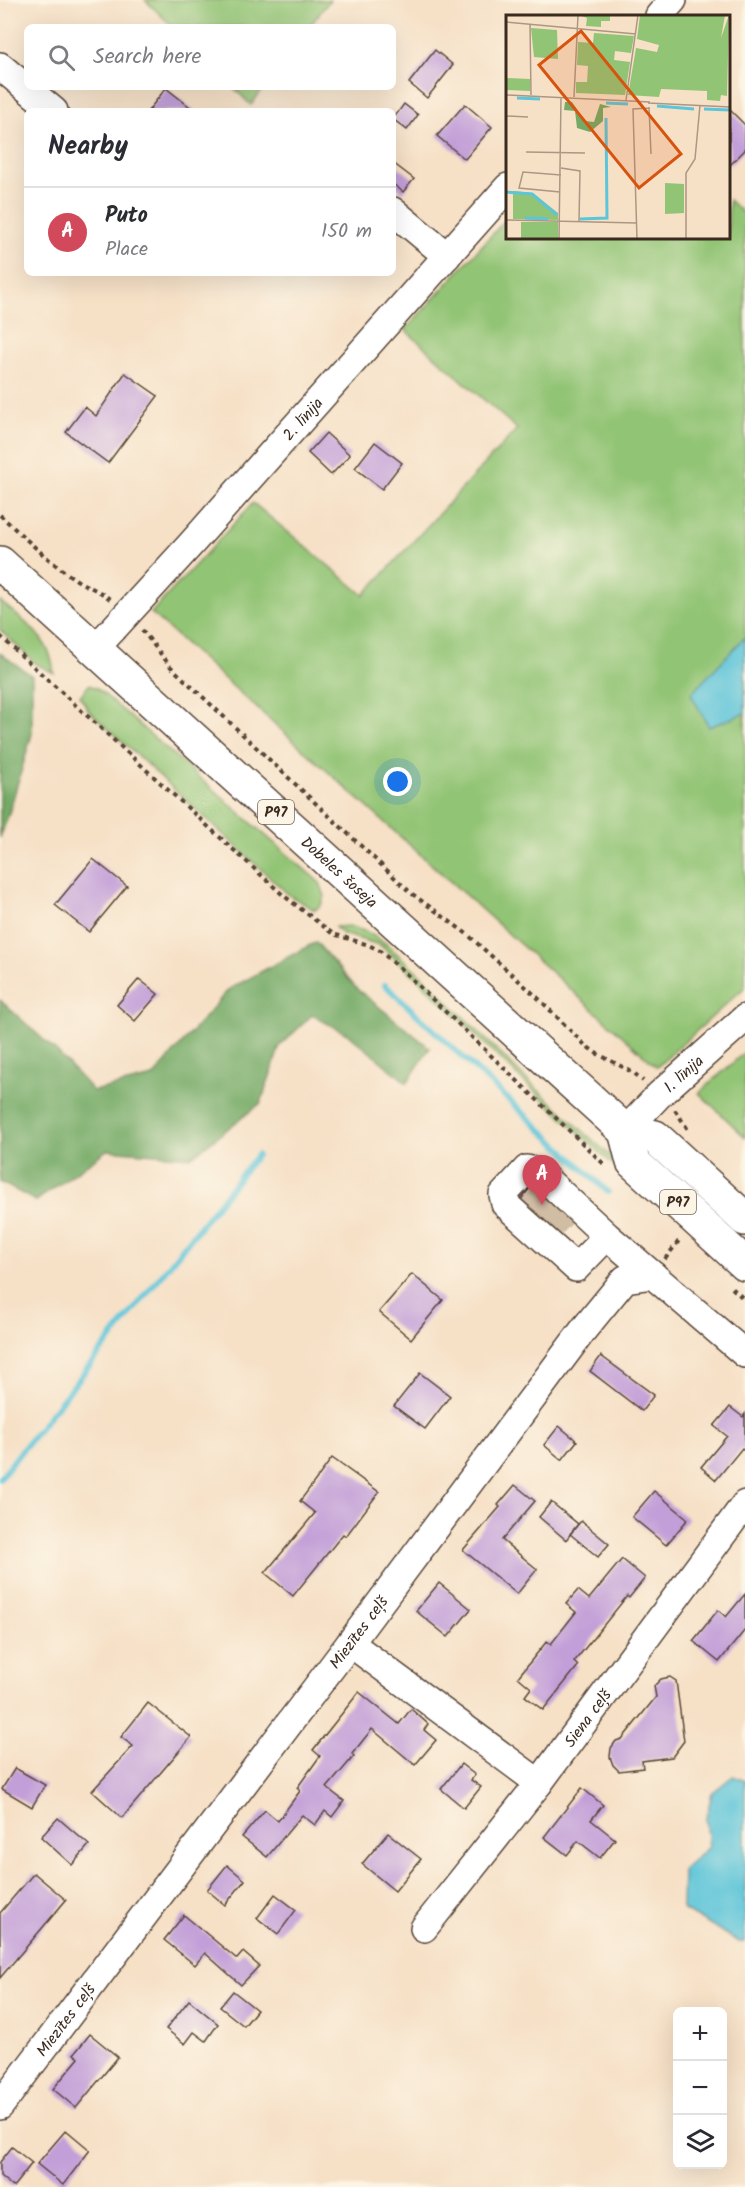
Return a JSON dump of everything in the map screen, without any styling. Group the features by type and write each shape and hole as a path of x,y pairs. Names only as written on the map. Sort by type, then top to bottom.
{"main road":[{"name":"Dobeles šoseja","path":"0,563 625,1131"},
{"name":"P97","path":"745,1219 655,1137 625,1131 633,1161 745,1264"}],"street":[{"path":"659,15 673,0"},
{"path":"0,66 24,86"},
{"path":"29,90 50,108"},
{"name":"2. līnija","path":"95,649 506,189"},
{"path":"396,214 447,256"},
{"name":"1. līnija","path":"625,1131 659,1095 745,1018"},
{"path":"552,1213 653,1275 745,1354"},
{"name":"Miezītes ceļš","path":"0,2106 585,1329 625,1280 653,1275"},
{"name":"Siena ceļš","path":"424,1928 539,1783 745,1504"},
{"path":"350,1643 539,1783"}],"path":[{"path":"0,515 63,571 77,581 104,594 127,614 146,634 171,667 411,893 467,934 537,997 585,1045 634,1073 679,1114 691,1135"},
{"path":"0,636 283,895 333,934 374,948 402,970 613,1172"},
{"path":"674,1230 681,1238"}],"green space":[{"path":"145,0 330,0 311,24 170,24"},
{"path":"236,90 262,90 251,105"},
{"path":"730,201 745,215 745,987 657,1067 151,613 253,503 364,595 517,429 405,330 506,219 506,238 730,238"},
{"path":"0,601 42,640 52,660 54,673 36,664 0,630"},
{"path":"0,653 32,676 32,734 0,838"},
{"path":"89,685 97,688 320,883 325,896 321,905 315,910 290,896 89,711 80,696"},
{"path":"349,926 367,932 384,942 422,976 524,1077 644,1187 639,1189 380,945 343,934 335,927"},
{"path":"316,942 357,989 430,1048 407,1083 349,1035 312,1015 280,1046 261,1103 191,1157 107,1150 36,1201 0,1182 0,1000 57,1052 93,1091 153,1077 229,989"},
{"path":"745,1052 745,1137 699,1093"}],"water":[{"path":"745,637 745,713 709,727 691,694"},
{"path":"733,1776 745,1781 745,1942 739,1942 682,1909 683,1869 709,1847 706,1818 712,1793"}],"building":[{"path":"435,50 453,65 427,98 409,83"},
{"path":"164,90 169,90 191,108 150,108"},
{"path":"404,104 418,115 407,130 396,121 396,115"},
{"path":"465,104 492,127 465,159 437,136"},
{"path":"730,110 745,125 745,150 730,165"},
{"path":"396,165 414,179 403,192 396,186"},
{"path":"125,373 158,396 108,463 66,432 85,407 96,416"},
{"path":"326,433 350,455 331,475 308,453"},
{"path":"375,442 402,463 382,489 355,468"},
{"path":"93,859 127,886 89,932 55,905"},
{"path":"139,979 158,994 135,1021 117,1005"},
{"path":"531,1187 566,1220 557,1230 522,1198"},
{"path":"412,1274 443,1300 411,1339 379,1312"},
{"path":"601,1356 654,1395 642,1411 590,1371"},
{"path":"420,1373 450,1396 425,1429 394,1406"},
{"path":"730,1407 743,1417 745,1414 745,1451 742,1448 716,1480 701,1467 727,1436 714,1426"},
{"path":"559,1426 577,1441 562,1460 544,1445"},
{"path":"332,1458 379,1492 346,1536 343,1534 293,1596 265,1573 315,1513 300,1501"},
{"path":"515,1485 535,1501 502,1540 537,1569 517,1594 463,1550 500,1507 498,1505"},
{"path":"654,1491 688,1519 666,1545 632,1517"},
{"path":"551,1502 578,1524 566,1540 539,1517"},
{"path":"581,1521 609,1544 598,1557 570,1534"},
{"path":"622,1559 645,1578 629,1598 627,1596 574,1662 578,1666 543,1710 525,1696 531,1688 518,1677 547,1641 551,1644 576,1612 566,1604 578,1590 589,1599"},
{"path":"439,1583 471,1609 448,1637 416,1611"},
{"path":"745,1594 745,1630 719,1662 693,1641 718,1610 726,1617"},
{"path":"670,1677 676,1681 684,1741 672,1757 642,1761 643,1768 619,1771 613,1765 610,1757 611,1748 616,1741 622,1739 656,1697 654,1686 661,1679"},
{"path":"359,1692 399,1724 411,1709 428,1724 424,1730 436,1740 415,1765 372,1729 352,1754 354,1756 327,1788 344,1801 332,1817 325,1811 315,1825 302,1815 267,1857 242,1837 265,1810 278,1821 300,1791 297,1788 320,1756 313,1750"},
{"path":"148,1703 191,1737 122,1818 92,1791 133,1746 121,1737"},
{"path":"461,1764 475,1775 471,1780 481,1787 464,1808 441,1789"},
{"path":"15,1768 45,1785 32,1807 2,1789"},
{"path":"582,1788 603,1805 591,1820 615,1839 600,1858 578,1841 567,1855 544,1837"},
{"path":"58,1818 89,1845 72,1865 41,1837"},
{"path":"388,1833 421,1859 395,1891 362,1864"},
{"path":"227,1865 245,1880 225,1905 207,1890"},
{"path":"34,1873 66,1900 0,1978 0,1913"},
{"path":"275,1894 296,1910 278,1934 257,1918"},
{"path":"184,1915 237,1959 243,1952 259,1966 241,1985 205,1953 195,1965 164,1940"},
{"path":"233,1991 257,2010 244,2026 220,2007"},
{"path":"189,2000 218,2024 206,2041 194,2032 185,2044 166,2029"},
{"path":"90,2034 118,2057 76,2108 53,2089 79,2058 74,2054"},
{"path":"66,2130 90,2150 63,2185 37,2164"},
{"path":"12,2147 32,2163 13,2187 0,2176 0,2162"}],"waterway":[{"path":"385,985 608,1192"},
{"path":"0,1478 257,1155"}],"tunnel":[{"path":"531,1210 547,1193"},
{"path":"550,1227 566,1210"}],"place":[{"name":"Puto","path":"542,1205"}]}
